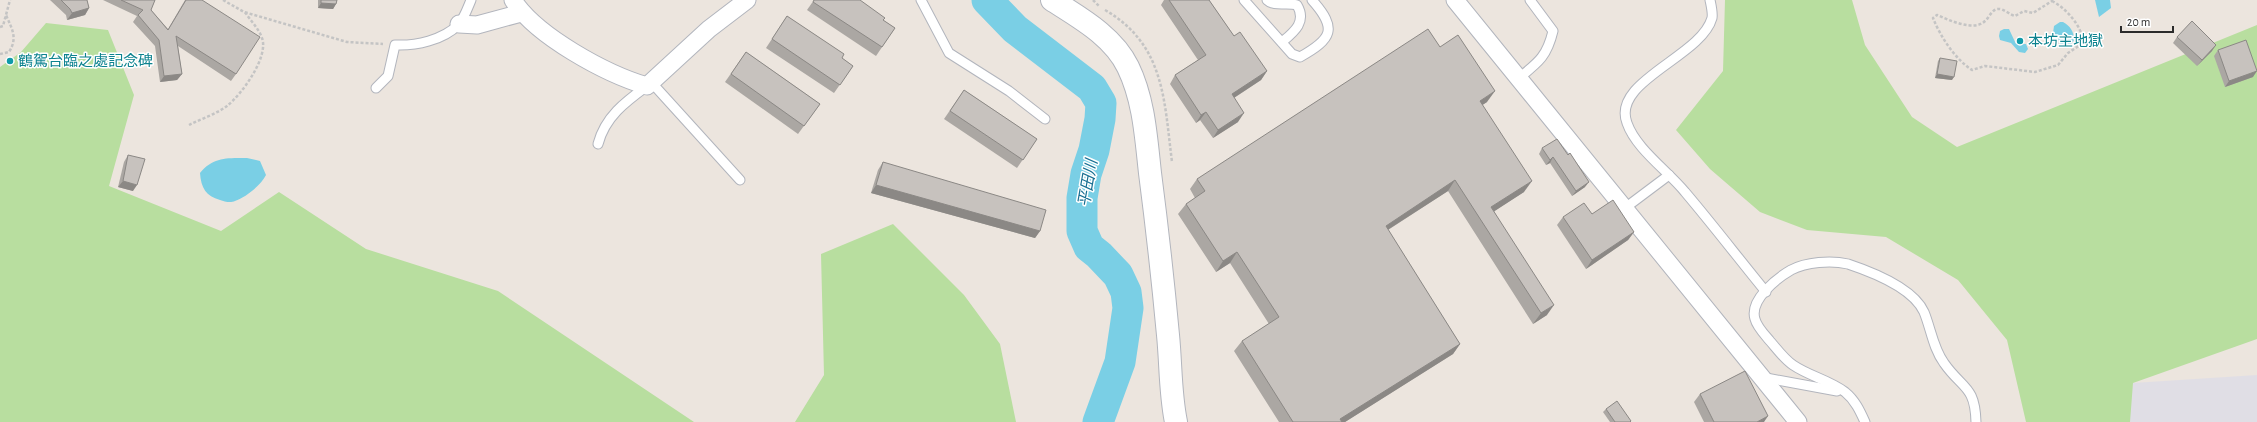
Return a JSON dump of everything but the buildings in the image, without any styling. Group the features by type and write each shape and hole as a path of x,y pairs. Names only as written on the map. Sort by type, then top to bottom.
{"street":[{"path":"459,24 477,25 517,6 545,32 590,62 625,80 650,85 709,29 747,0"},
{"path":"1052,0 1106,38 1128,66 1144,117 1165,306 1170,360 1170,394 1176,422"},
{"path":"1455,0 1625,208 1759,377 1798,422"}],"lane":[{"path":"376,88 388,76 395,45 412,46 443,36 459,24 471,0"},
{"path":"921,0 949,53 1008,91 1045,119"},
{"path":"1244,0 1292,54 1300,57 1326,38 1329,26 1324,14 1312,0"},
{"path":"1267,0 1275,4 1297,5 1302,13 1302,21 1295,31 1282,42"},
{"path":"1519,78 1540,62 1549,48 1553,31 1530,0"},
{"path":"1710,0 1712,17 1703,36 1631,94 1624,109 1627,122 1636,140 1669,175 1766,292"},
{"path":"598,144 606,123 616,110 650,85 740,180"},
{"path":"1625,208 1669,175"},
{"path":"1865,422 1858,406 1844,392 1793,365 1770,341 1754,319 1754,310 1757,302 1784,275 1797,268 1832,262 1855,267 1899,287 1914,298 1920,305 1939,356 1971,393 1975,406 1976,422"},
{"path":"1759,377 1780,379 1844,392"}],"path":[{"path":"0,27 3,26 10,0"},
{"path":"223,0 244,12 347,42 395,45"},
{"path":"2052,1 2064,7 2079,29 2083,37 2083,44 2068,53 2058,65 2035,72 1985,66 1972,70 1967,67 1945,41 1933,18 1937,15 1959,23 1978,25 1984,22 1996,9 1999,8 2013,16 2026,10 2033,13 2052,1"},
{"path":"189,125 226,107 238,96 258,64 262,50 262,38 244,12"},
{"path":"0,54 9,52 14,45 15,34 6,15"}],"shaded area":[{"path":"2257,375 2257,422 2127,422 2133,383"}],"green space":[{"path":"1725,0 1852,0 1865,45 1912,117 1957,147 2257,25 2257,339 2133,383 2130,422 2026,422 2007,340 1958,280 1886,237 1807,230 1760,212 1710,169 1676,130 1723,71"},
{"path":"46,23 108,30 134,95 109,186 221,231 279,192 366,249 498,291 694,422 0,422 0,67 21,52"},
{"path":"893,224 964,295 1000,344 1016,422 795,422 824,375 821,254"}],"water":[{"path":"2095,0 2110,0 2111,8 2099,17"},
{"path":"2060,22 2068,25 2073,34 2074,40 2068,48 2061,46 2058,38 2053,33 2054,26"},
{"path":"2009,29 2016,44 2026,44 2028,49 2025,53 2019,52 2011,43 2000,40 2000,31"},
{"path":"233,158 247,158 260,161 266,175 261,183 253,190 244,197 233,202 215,198 205,191 200,173 210,164 215,161"}],"waterway":[{"name":"平田川","path":"987,0 1015,29 1092,88 1101,103 1100,119 1094,150 1086,174 1082,198 1082,231 1089,247 1118,275 1126,292 1128,308 1120,362 1098,422"}],"place":[{"name":"本坊主地獄","path":"2020,41"},
{"name":"鶴駕台臨之處記念碑","path":"10,61"}]}
